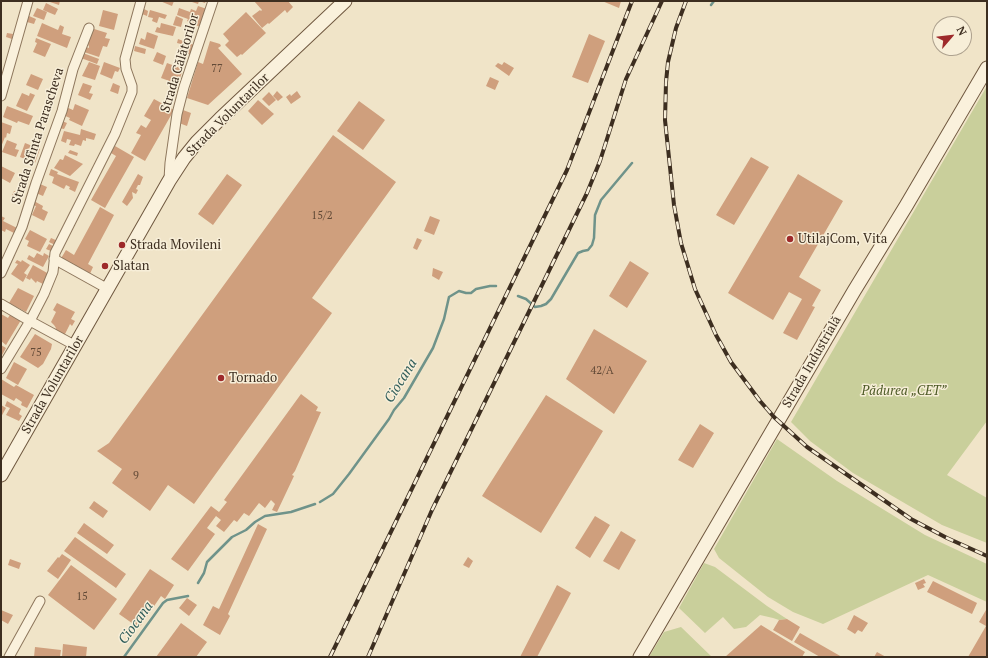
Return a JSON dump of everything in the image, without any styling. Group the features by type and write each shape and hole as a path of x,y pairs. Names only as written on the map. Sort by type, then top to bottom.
{"main road":[{"name":"Strada Voluntarilor","path":"1,475 169,181 184,158 197,142 345,1"},
{"name":"Strada Industrială","path":"640,657 987,68"}],"street":[{"path":"1,96 28,1"},
{"path":"1,369 30,321 44,294 53,272 55,253 115,134 132,92 132,86 126,69 125,59 141,1"},
{"name":"Strada Călătorilor","path":"169,181 177,114 184,87 213,1"},
{"name":"Strada Sfînta Parascheva","path":"1,273 22,227 36,182 62,111 73,69 89,28"},
{"path":"54,259 108,289"},
{"path":"1,304 76,346"},
{"path":"9,657 40,601"}],"green space":[{"name":"Pădurea „CET”","path":"987,86 987,421 947,475 987,498 987,543 942,525 853,473 810,441 791,422"},
{"path":"777,439 837,481 925,535 987,564 987,602 928,575 823,624 793,612 768,597 719,558 714,549"},
{"path":"704,563 715,567 787,619 779,620 760,615 746,627 734,629 723,617 705,633 679,608"},
{"path":"681,627 712,657 649,657 664,632"}],"building":[{"path":"47,1 60,1 59,5"},
{"path":"160,1 174,1 172,6"},
{"path":"189,1 199,1 198,4"},
{"path":"254,1 288,1 293,7 287,13 285,10 262,28 252,16 262,10"},
{"path":"602,1 621,1 619,8"},
{"path":"46,3 58,9 55,15 43,10"},
{"path":"198,6 207,9 200,27 187,21 188,19 177,15 179,8 190,12 191,9 196,11"},
{"path":"37,8 47,12 44,20 33,16"},
{"path":"144,9 148,11 147,16 142,14"},
{"path":"103,10 118,14 114,30 99,26"},
{"path":"150,10 167,15 165,19 159,17 157,23 152,21 153,18 148,17"},
{"path":"246,12 266,33 242,55 241,54 237,57 225,45 229,41 223,34"},
{"path":"29,16 36,19 34,24 27,22"},
{"path":"176,16 183,19 181,27 173,25"},
{"path":"42,23 58,30 60,25 64,27 62,34 71,37 67,48 37,36"},
{"path":"161,23 176,27 173,36 155,32 157,27 160,28"},
{"path":"91,28 107,33 105,38 110,39 107,47 103,46 99,57 84,52 86,47 89,48 89,42 87,41 91,33"},
{"path":"147,32 158,36 154,49 139,44 141,38 145,40"},
{"path":"7,33 13,34 12,39 6,37"},
{"path":"589,34 605,41 588,83 572,77"},
{"path":"36,38 51,44 45,57 33,52 37,43 35,42"},
{"path":"178,39 194,45 191,55 179,51 181,44 177,43"},
{"path":"210,41 220,44 221,46 218,48 242,74 208,105 187,98 198,62 203,64"},
{"path":"135,46 146,49 145,54 134,51"},
{"path":"157,52 166,56 163,65 153,61"},
{"path":"83,53 99,59 97,64 81,58"},
{"path":"89,62 100,66 95,80 82,76"},
{"path":"104,62 120,68 118,72 115,71 112,79 100,74"},
{"path":"504,62 514,68 509,76 495,66 498,63 502,65"},
{"path":"167,63 183,69 178,84 161,78"},
{"path":"31,74 43,79 38,90 26,85"},
{"path":"490,77 499,81 495,90 486,86"},
{"path":"83,83 92,86 89,93 93,94 90,100 78,95"},
{"path":"113,83 120,86 118,94 110,91"},
{"path":"277,91 283,97 278,101 273,96"},
{"path":"297,91 301,97 291,104 286,97 290,94 291,96"},
{"path":"269,92 276,100 269,106 262,99"},
{"path":"22,93 29,96 30,93 35,95 27,111 16,106"},
{"path":"154,99 174,110 145,161 131,153 141,135 136,133 141,125 146,128 151,120 144,116"},
{"path":"258,100 274,114 262,125 248,111"},
{"path":"359,101 385,120 363,150 337,131"},
{"path":"75,104 89,110 82,126 69,120 70,118 63,115 66,107 73,110"},
{"path":"7,106 33,116 29,125 18,121 17,123 3,117"},
{"path":"183,110 191,113 187,126 179,123"},
{"path":"62,121 67,123 64,129 59,128"},
{"path":"1,122 12,126 10,134 7,133 1,147"},
{"path":"81,129 96,134 94,140 86,138 86,141 83,140 81,146 75,144 74,146 69,145 71,140 67,139 66,143 61,141 64,131 80,135"},
{"name":"Tornado","path":"333,135 396,182 312,298 332,313 194,504 168,485 150,511 112,483 122,469 97,451 109,443"},
{"path":"7,140 17,144 15,149 19,150 16,157 2,152"},
{"path":"25,143 40,149 35,163 20,157"},
{"path":"115,146 134,157 105,208 91,200 116,156 111,153"},
{"path":"70,150 78,153 77,156 68,153"},
{"path":"65,155 83,164 70,176 54,168 60,159 63,160"},
{"path":"751,157 769,167 734,225 716,215"},
{"path":"1,166 15,173 10,183 1,178"},
{"path":"51,169 58,172 57,174 79,182 75,192 69,189 70,187 66,185 64,189 52,183 54,177 49,175"},
{"path":"138,174 143,177 140,185 138,185 136,189 138,190 136,194 132,192 133,198 127,206 122,202"},
{"path":"227,174 242,185 213,225 198,214"},
{"name":"UtilajCom, Vita","path":"798,174 843,201 799,277 821,290 812,306 815,307 797,340 783,333 802,299 789,292 773,320 728,293"},
{"path":"40,184 47,187 43,196 36,193"},
{"path":"14,191 20,194 17,201 11,198"},
{"path":"34,201 43,206 42,209 48,212 44,221 32,215 36,206 32,205"},
{"path":"100,207 114,215 88,264 93,267 89,276 60,260 66,250 74,255"},
{"path":"1,216 5,218 3,221 19,229 16,234 6,229 5,232 1,230"},
{"path":"430,216 440,220 434,235 424,231"},
{"path":"30,230 47,239 40,252 27,246 29,241 25,239"},
{"path":"51,238 58,241 55,245 49,242"},
{"path":"417,238 422,240 417,250 413,248"},
{"path":"49,244 55,247 53,252 46,249"},
{"path":"37,253 43,256 44,253 49,256 43,267 27,259 29,255 34,258"},
{"path":"17,260 21,262 22,260 30,265 24,273 27,275 23,282 11,274 18,264 15,263"},
{"path":"630,261 649,273 627,308 609,296"},
{"path":"33,265 49,274 43,284 37,281 36,283 31,278 30,280 26,278"},
{"path":"433,268 443,272 439,280 432,276"},
{"path":"18,288 34,296 26,312 9,303"},
{"path":"57,303 75,312 71,319 75,321 72,326 70,324 64,336 54,331 56,328 51,322 56,312 53,310"},
{"path":"11,313 21,320 6,345 1,341 1,314 8,318"},
{"path":"594,329 647,361 614,414 566,379"},
{"path":"35,334 52,344 43,364 38,368 20,357"},
{"path":"1,345 6,348 1,357"},
{"path":"14,362 27,369 18,385 6,378"},
{"path":"1,379 14,387 16,385 34,395 27,408 21,405 22,402 16,398 14,401 1,394"},
{"path":"301,394 318,407 316,411 321,412 277,512 272,510 275,504 271,500 265,508 259,503 249,516 244,513 237,522 234,520 224,532 216,526 221,520 216,516 207,528 215,534 188,571 171,559 211,506 219,512 227,502 224,500"},
{"path":"546,395 603,431 541,533 482,496"},
{"path":"7,401 21,409 19,414 22,416 19,421 6,415 10,408 5,406"},
{"path":"1,405 6,408 1,417"},
{"path":"700,424 714,433 693,468 678,460"},
{"path":"94,501 108,511 103,518 89,508"},
{"path":"595,516 610,525 590,558 575,548"},
{"path":"84,523 114,545 107,554 77,533"},
{"path":"258,524 267,529 228,614 230,616 220,635 203,625 213,606 219,609"},
{"path":"621,531 636,540 619,570 603,561"},
{"path":"75,537 126,574 116,588 64,551"},
{"path":"62,554 71,560 58,579 47,571"},
{"path":"468,557 473,561 469,568 463,565"},
{"path":"10,559 21,563 19,569 8,565"},
{"path":"71,565 117,599 94,630 48,595"},
{"path":"150,569 174,585 165,599 161,596 139,628 119,614"},
{"path":"924,579 926,583 923,584 925,587 918,590 915,583"},
{"path":"933,581 977,603 972,614 927,592"},
{"path":"557,585 571,593 537,657 520,657"},
{"path":"187,598 197,605 189,616 179,608"},
{"path":"1,610 13,615 8,624 1,620"},
{"path":"986,610 987,657 968,657 986,626 979,622"},
{"path":"854,615 868,623 862,632 858,630 855,634 847,629"},
{"path":"787,619 800,627 792,641 773,630 779,620"},
{"path":"181,623 207,642 196,657 156,657"},
{"path":"761,625 805,652 802,657 725,657"},
{"path":"800,633 842,657 820,657 794,642"},
{"path":"63,644 87,647 86,657 62,657"},
{"path":"35,647 61,650 60,657 34,657"},
{"path":"877,652 886,657 874,657"}],"waterway":[{"name":"Ciocana","path":"711,5 714,1"},
{"name":"Ciocana","path":"518,296 526,299 535,307 546,304 551,299 578,253 588,250 592,245 594,238 595,215 601,200 632,163"},
{"name":"Ciocana","path":"320,502 333,494 404,398 433,348 444,319 449,297 459,291 471,293 476,289 496,286"},
{"name":"Ciocana","path":"198,583 204,573 207,562 232,537 246,530 265,516 291,512 315,504"},
{"name":"Ciocana","path":"124,657 163,603 167,600 188,596"}],"railway":[{"path":"330,657 567,170 632,1"},
{"path":"368,657 432,510 587,193 600,161 626,79 662,1"},
{"path":"686,1 676,28 668,62 665,120 674,205 681,243 695,289 716,335 731,362 760,401 774,417 807,447 911,519 947,538 987,556"}],"place":[{"name":"UtilajCom, Vita","path":"790,239"},
{"name":"Strada Movileni","path":"122,245"},
{"name":"Slatan","path":"105,266"},
{"name":"Tornado","path":"221,378"}]}
